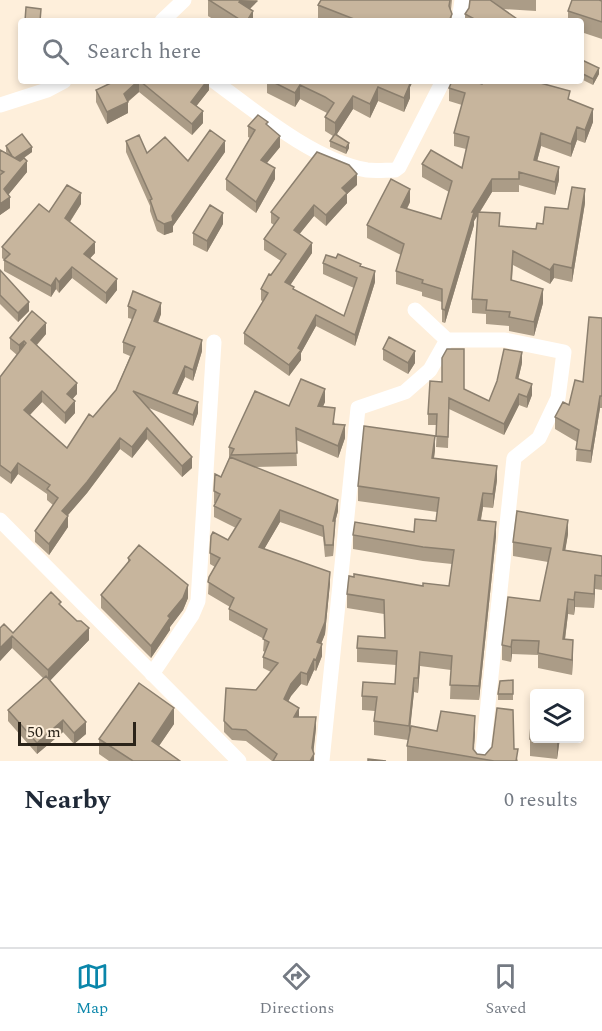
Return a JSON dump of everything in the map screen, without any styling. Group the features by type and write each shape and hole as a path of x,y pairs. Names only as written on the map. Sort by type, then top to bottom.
{"street":[{"path":"165,18 184,0"},
{"path":"459,18 462,0"},
{"path":"0,105 47,90 58,84"},
{"path":"218,84 276,127 327,157 367,170 395,170 402,162 442,84"},
{"path":"416,310 447,340 505,340 564,352 558,398 539,438 513,458 482,761"},
{"path":"322,761 358,408 405,392 430,370 447,340"},
{"path":"152,674 192,615 198,601 214,342"},
{"path":"0,520 239,761"}],"building":[{"path":"209,0 241,0 239,2 253,11 249,18 237,18"},
{"path":"321,0 450,0 449,6 452,14 450,18 351,18 318,5"},
{"path":"470,0 490,0 516,18 472,18 465,14"},
{"path":"572,0 602,1 602,22 568,11"},
{"path":"26,7 41,9 40,18 25,18"},
{"path":"584,61 599,68 593,79 584,74"},
{"path":"109,84 135,84 124,94 128,102 107,112 96,90"},
{"path":"144,84 205,84 191,102 203,111 192,124"},
{"path":"277,84 410,84 404,98 378,87 370,104 353,96 335,123 325,117 334,103 300,85 295,93"},
{"path":"451,84 544,84 570,91 568,99 593,109 585,130 577,127 571,144 541,133 534,160 559,167 555,182 519,172 519,179 492,179 472,212 474,212 445,310 442,309 442,289 396,271 404,244 367,225 391,179 410,189 401,207 441,219 452,181 422,164 431,150 462,168 469,137 454,133 465,93 449,88"},
{"path":"258,115 268,122 266,124 280,136 261,160 275,168 256,202 226,179 255,130 248,126"},
{"path":"210,130 225,141 172,216 173,221 164,224 157,220 150,200 152,199 126,141 139,135 147,153 165,137 188,161"},
{"path":"22,134 32,147 15,158 6,146"},
{"path":"335,134 349,143 346,148 330,141"},
{"path":"0,150 20,161 24,158 27,161 4,189 10,197 0,204 0,175 4,172 0,170"},
{"path":"317,152 349,165 357,174 342,188 347,193 326,215 314,205 294,230 312,243 285,282 294,287 293,289 344,316 357,278 323,263 326,255 336,258 338,254 375,271 355,335 316,315 298,348 301,350 289,365 244,333 268,293 261,289 269,274 271,275 286,254 264,239 279,218 271,212"},
{"path":"67,185 81,193 65,218 95,242 84,254 117,279 106,293 72,267 59,282 56,278 51,286 4,260 10,254 2,247 39,204 49,212"},
{"path":"572,187 585,189 572,268 554,264 550,270 513,251 511,280 543,289 534,322 509,317 510,312 486,310 487,300 472,299 478,212 500,213 499,226 536,229 537,223 543,224 545,207 568,209"},
{"path":"210,205 223,213 207,241 193,233"},
{"path":"0,270 29,302 18,313 0,295"},
{"path":"133,291 161,303 154,321 202,340 193,370 185,366 173,393 198,402 193,415 133,391 192,457 182,466 147,428 132,447 120,438 62,511 68,516 49,544 35,531 58,498 47,489 50,485 18,463 11,473 0,465 0,377 26,343 24,341 19,345 10,338 32,311 46,323 31,340 77,383 67,394 75,401 65,413 42,391 24,410 67,448 89,414 93,417 116,390 135,347 123,342 136,310 128,306"},
{"path":"589,317 602,318 602,396 600,396 591,451 576,449 579,430 555,417 563,402 569,405 575,380 583,382"},
{"path":"389,337 415,351 408,363 383,349"},
{"path":"447,349 464,349 464,389 489,401 497,381 504,349 522,352 516,378 532,384 527,397 519,394 504,424 449,398 448,437 436,436 437,414 428,414 430,381 442,382 442,358"},
{"path":"301,379 325,389 318,406 335,408 333,424 345,425 338,446 296,428 297,453 231,455 234,449 229,447 255,391 289,406"},
{"path":"364,426 435,436 432,458 497,466 493,494 483,493 478,520 496,522 479,686 450,685 452,656 420,652 418,678 414,678 409,726 374,721 377,697 362,696 363,682 395,684 397,651 357,648 358,636 385,638 384,600 347,594 349,576 354,577 354,574 423,586 423,583 449,586 454,550 353,535 355,522 414,532 415,519 436,521 439,498 358,486"},
{"path":"230,457 338,500 333,521 335,521 333,545 325,545 323,526 280,510 259,547 330,572 325,622 317,642 322,644 307,674 301,672 291,684 284,699 299,708 294,717 316,717 312,748 314,754 310,761 273,761 277,754 246,730 232,729 224,721 226,688 256,690 278,663 263,657 269,642 263,639 267,629 229,609 234,598 208,582 220,558 210,553 213,532 228,540 241,519 214,506 220,494 214,491 215,474 221,477"},
{"path":"517,511 568,520 563,550 602,556 602,576 595,575 594,594 575,592 574,600 568,599 563,639 573,640 572,660 538,653 539,641 512,640 511,647 502,645 508,597 540,601 551,548 513,542"},
{"path":"139,545 188,585 183,598 168,616 170,618 151,646 101,595 130,560 128,558"},
{"path":"51,592 61,602 59,604 77,621 81,621 89,628 48,670 12,636 0,648 0,628 4,624 13,633"},
{"path":"46,676 86,722 74,733 63,720 37,743 8,710"},
{"path":"513,680 513,694 498,694 500,681"},
{"path":"139,683 174,708 152,741 180,761 133,761 99,739"},
{"path":"497,708 513,710 514,749 518,749 516,761 494,761 407,746 411,726 437,731 441,711 475,716 473,749 477,754 485,755 492,747"}]}
